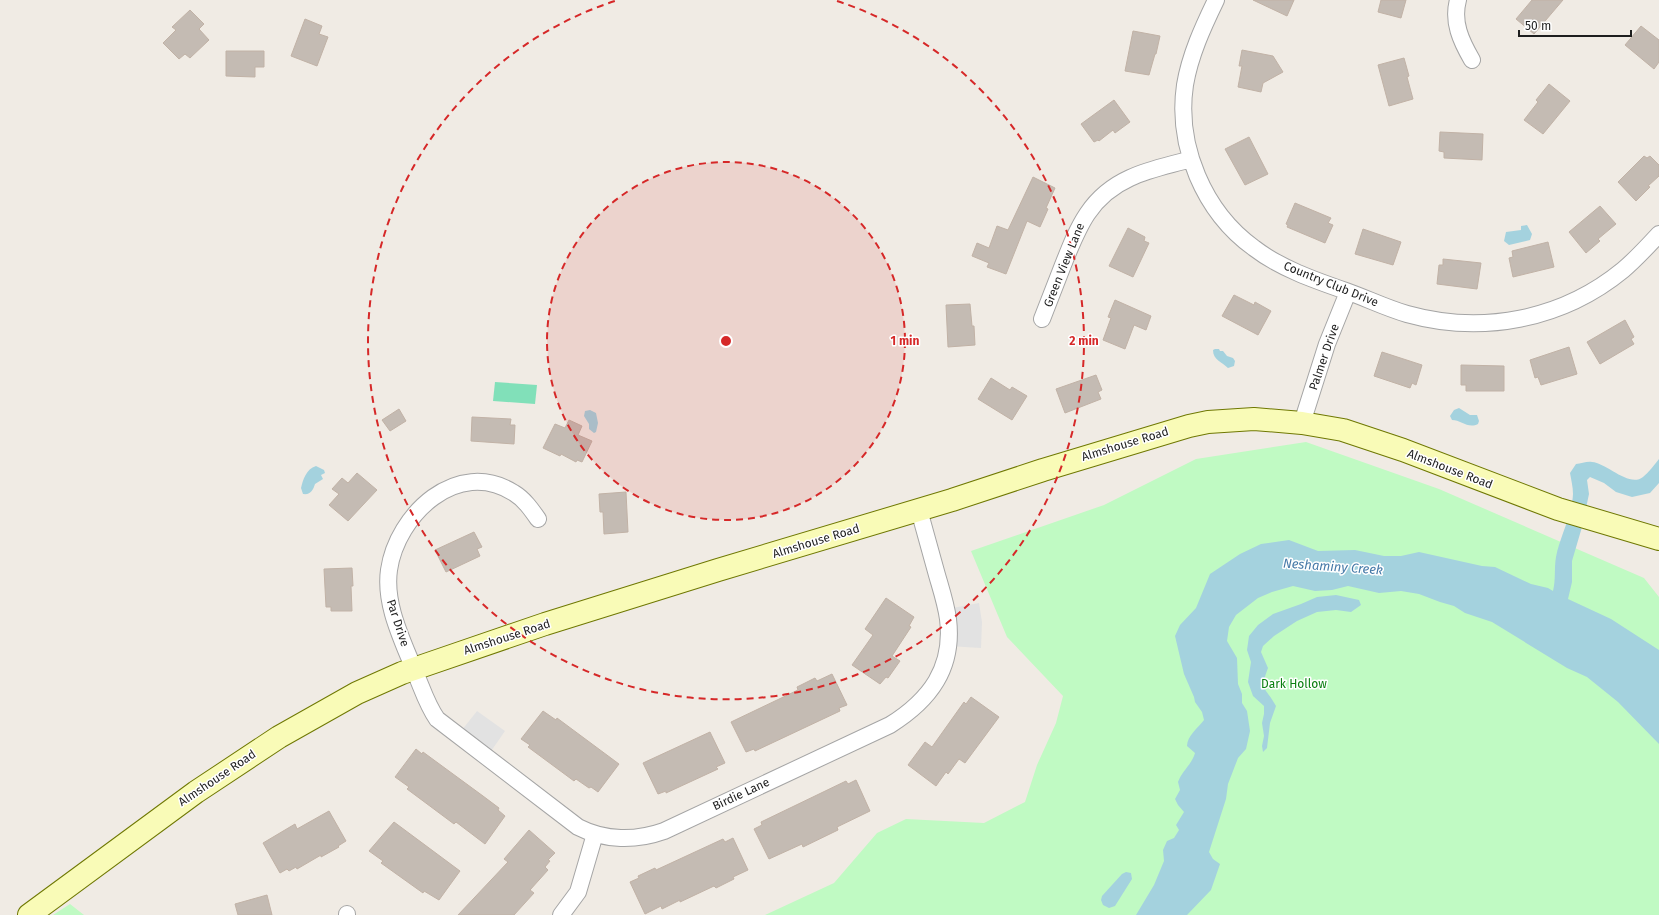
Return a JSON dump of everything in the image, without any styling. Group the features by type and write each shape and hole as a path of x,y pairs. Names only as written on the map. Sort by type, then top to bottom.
{"main road":[{"name":"Almshouse Road","path":"29,915 196,792 279,736 357,693 414,669 545,624 1189,426 1235,419 1254,419 1302,423 1343,430 1403,450 1538,502 1659,539"}],"street":[{"name":"Country Club Drive","path":"1216,0 1199,35 1185,86 1183,108 1185,131 1191,159 1196,174 1207,196 1220,215 1236,233 1254,248 1274,261 1325,284 1406,314 1456,323 1490,323 1513,321 1560,308 1592,292 1630,264 1659,234"},
{"path":"1458,0 1456,19 1457,30 1463,45 1472,60"},
{"name":"Green View Lane","path":"1042,319 1077,230 1087,212 1101,196 1112,187 1131,177 1191,159"},
{"name":"Palmer Drive","path":"1302,423 1327,344 1348,292"},
{"name":"Par Drive","path":"414,669 392,611 388,580 393,551 398,537 410,518 426,502 441,492 458,485 471,482 484,482 497,485 513,492 526,503 538,519"},
{"name":"Birdie Lane","path":"414,669 430,707 441,722 572,823 595,834 611,837 647,836 664,830 890,725 906,715 930,692 940,674 947,654 949,630 945,603 918,510"},
{"path":"561,915 578,892 595,834"}],"green space":[{"path":"495,382 537,385 535,404 493,401"},
{"name":"Dark Hollow","path":"1306,442 1439,489 1644,578 1659,597 1659,915 765,915 834,883 877,833 906,819 984,823 1025,802 1037,765 1056,723 1063,696 1007,637 971,551 1104,505 1196,459"},
{"path":"70,904 84,915 53,915"}],"shaded area":[{"path":"979,603 982,622 981,648 948,646 947,609"},
{"path":"477,711 505,731 487,757 458,735"}],"water":[{"path":"1527,225 1532,234 1530,240 1509,245 1504,241 1506,232 1521,230 1521,226"},
{"path":"1213,350 1223,351 1227,356 1233,358 1235,361 1234,366 1228,368 1218,360 1213,353"},
{"path":"1459,408 1470,415 1477,415 1479,421 1478,424 1468,425 1452,420 1450,416 1454,410"},
{"path":"590,410 596,413 598,423 596,432 594,433 589,429 589,424 584,416 585,411"},
{"name":"Neshaminy Creek","path":"1659,459 1659,483 1650,493 1632,497 1616,492 1604,483 1590,477 1587,480 1589,494 1582,527 1572,561 1572,582 1568,599 1611,619 1659,650 1659,744 1618,702 1587,677 1567,668 1492,622 1465,613 1454,606 1419,594 1401,591 1379,593 1348,586 1332,590 1315,591 1293,586 1272,592 1258,598 1236,615 1229,627 1227,641 1237,658 1238,684 1242,694 1242,703 1247,711 1250,731 1246,749 1238,758 1228,784 1226,799 1209,852 1213,859 1220,864 1211,890 1187,915 1136,915 1154,885 1164,861 1163,850 1167,841 1174,838 1179,830 1176,825 1184,812 1175,799 1180,790 1178,782 1192,761 1195,753 1187,746 1187,742 1193,732 1204,720 1202,712 1195,702 1184,674 1175,636 1180,625 1196,608 1210,574 1240,554 1261,544 1289,540 1318,551 1355,550 1384,556 1401,556 1419,552 1482,566 1495,567 1531,584 1548,588 1553,591 1556,557 1572,502 1573,491 1570,473 1576,464 1590,462 1598,463 1625,477 1637,480 1643,477"},
{"path":"316,466 324,470 325,473 321,475 323,479 315,484 310,493 303,494 301,488 304,478 307,472"},
{"path":"1336,595 1359,600 1361,605 1351,612 1336,610 1317,612 1297,621 1274,636 1263,646 1261,652 1268,668 1264,686 1276,706 1270,723 1267,748 1263,752 1262,746 1264,736 1262,723 1264,706 1253,696 1248,682 1251,662 1247,650 1249,636 1258,625 1273,614 1317,597"},
{"path":"1126,872 1131,873 1132,879 1115,906 1109,908 1103,905 1101,900 1102,896 1122,874"}],"building":[{"path":"1253,0 1294,0 1287,16"},
{"path":"1381,0 1406,0 1401,18 1378,12"},
{"path":"1532,0 1563,0 1534,34 1516,19"},
{"path":"190,10 204,24 199,29 209,40 190,58 185,54 179,59 163,43 176,30 172,27"},
{"path":"305,19 322,26 319,34 328,37 317,66 291,56"},
{"path":"1641,26 1659,40 1659,62 1654,69 1625,45"},
{"path":"1133,31 1160,36 1149,75 1125,71"},
{"path":"1242,50 1273,56 1283,72 1263,83 1261,92 1238,87 1242,66 1239,66"},
{"path":"226,51 264,51 264,67 255,67 255,77 226,76"},
{"path":"1404,58 1413,99 1389,106 1378,65"},
{"path":"1549,84 1570,101 1543,134 1524,120 1538,102 1536,100"},
{"path":"1114,100 1130,122 1115,133 1113,130 1099,141 1094,142 1081,124"},
{"path":"1440,132 1483,134 1482,160 1444,158 1444,152 1439,151"},
{"path":"1249,137 1268,174 1245,185 1225,149"},
{"path":"1644,156 1647,158 1650,156 1659,165 1659,176 1648,186 1650,187 1636,201 1618,182"},
{"path":"1033,177 1055,188 1046,208 1048,209 1040,227 1027,221 1006,274 987,267 989,263 972,256 977,243 989,248 997,226 1008,230"},
{"path":"1295,203 1331,218 1328,223 1333,225 1325,243 1287,227 1288,225 1286,224"},
{"path":"1600,206 1616,224 1598,239 1600,241 1586,253 1569,232"},
{"path":"1128,228 1145,237 1144,241 1149,243 1133,277 1109,266"},
{"path":"1363,229 1401,242 1393,265 1355,254"},
{"path":"1548,242 1554,267 1513,277 1509,258 1513,257 1512,251"},
{"path":"1443,259 1481,263 1477,289 1437,284 1439,265 1443,265"},
{"path":"1234,295 1254,305 1255,302 1271,311 1258,335 1222,316"},
{"path":"1115,300 1151,316 1146,330 1134,325 1125,349 1103,340 1111,318 1108,317"},
{"path":"970,304 972,326 974,326 975,345 948,347 946,305"},
{"path":"1625,320 1634,337 1631,339 1634,344 1600,364 1587,342"},
{"path":"1569,347 1577,374 1541,385 1538,377 1535,378 1530,360"},
{"path":"1382,352 1422,365 1416,385 1412,383 1410,388 1374,376"},
{"path":"1461,365 1504,366 1504,391 1466,391 1466,385 1461,385"},
{"path":"1096,375 1102,390 1098,392 1101,399 1065,413 1056,389"},
{"path":"991,378 1010,390 1012,387 1027,396 1012,420 978,399"},
{"path":"399,409 406,421 390,431 382,420"},
{"path":"472,417 511,419 510,425 515,425 514,444 471,441"},
{"path":"569,420 582,426 578,435 592,441 582,462 577,460 576,462 561,454 560,456 543,448 555,424 565,428"},
{"path":"357,473 377,490 348,521 329,505 339,494 332,489 342,478 348,483"},
{"path":"626,492 628,532 604,534 603,512 600,512 599,494"},
{"path":"474,532 482,547 477,549 480,556 446,572 435,550"},
{"path":"352,568 352,611 331,611 331,607 326,607 324,569"},
{"path":"886,598 914,617 909,626 911,627 892,656 900,661 888,678 886,677 880,684 852,665 873,635 865,629"},
{"path":"832,674 847,705 839,708 840,711 755,751 754,749 746,752 731,722 798,690 797,687 815,678 817,681"},
{"path":"971,697 999,717 965,763 959,759 948,774 946,772 936,786 908,765 925,742 932,747 964,702 966,704"},
{"path":"543,711 556,720 557,718 619,764 598,792 576,779 574,781 528,747 530,745 521,739"},
{"path":"710,732 725,763 716,767 718,769 666,793 666,791 658,794 643,763"},
{"path":"416,749 422,754 423,752 499,808 498,810 505,816 485,844 456,822 454,824 407,789 409,787 395,777"},
{"path":"856,780 870,811 837,827 838,830 803,847 802,844 769,859 754,829 762,825 761,822 846,781 848,784"},
{"path":"329,811 346,841 338,846 339,847 321,857 321,855 297,869 296,867 289,871 287,869 280,873 263,843 295,824 297,829"},
{"path":"394,822 460,871 439,900 424,891 423,893 381,863 383,861 369,851"},
{"path":"529,830 555,853 548,860 550,861 545,867 548,870 530,890 534,893 514,915 458,915 508,862 504,859"},
{"path":"733,838 748,870 733,877 734,879 716,888 714,886 680,902 680,900 662,909 661,906 645,914 630,882 639,878 638,876 655,868 656,870 723,839 725,842"},
{"path":"267,895 272,915 238,915 235,904"}]}
